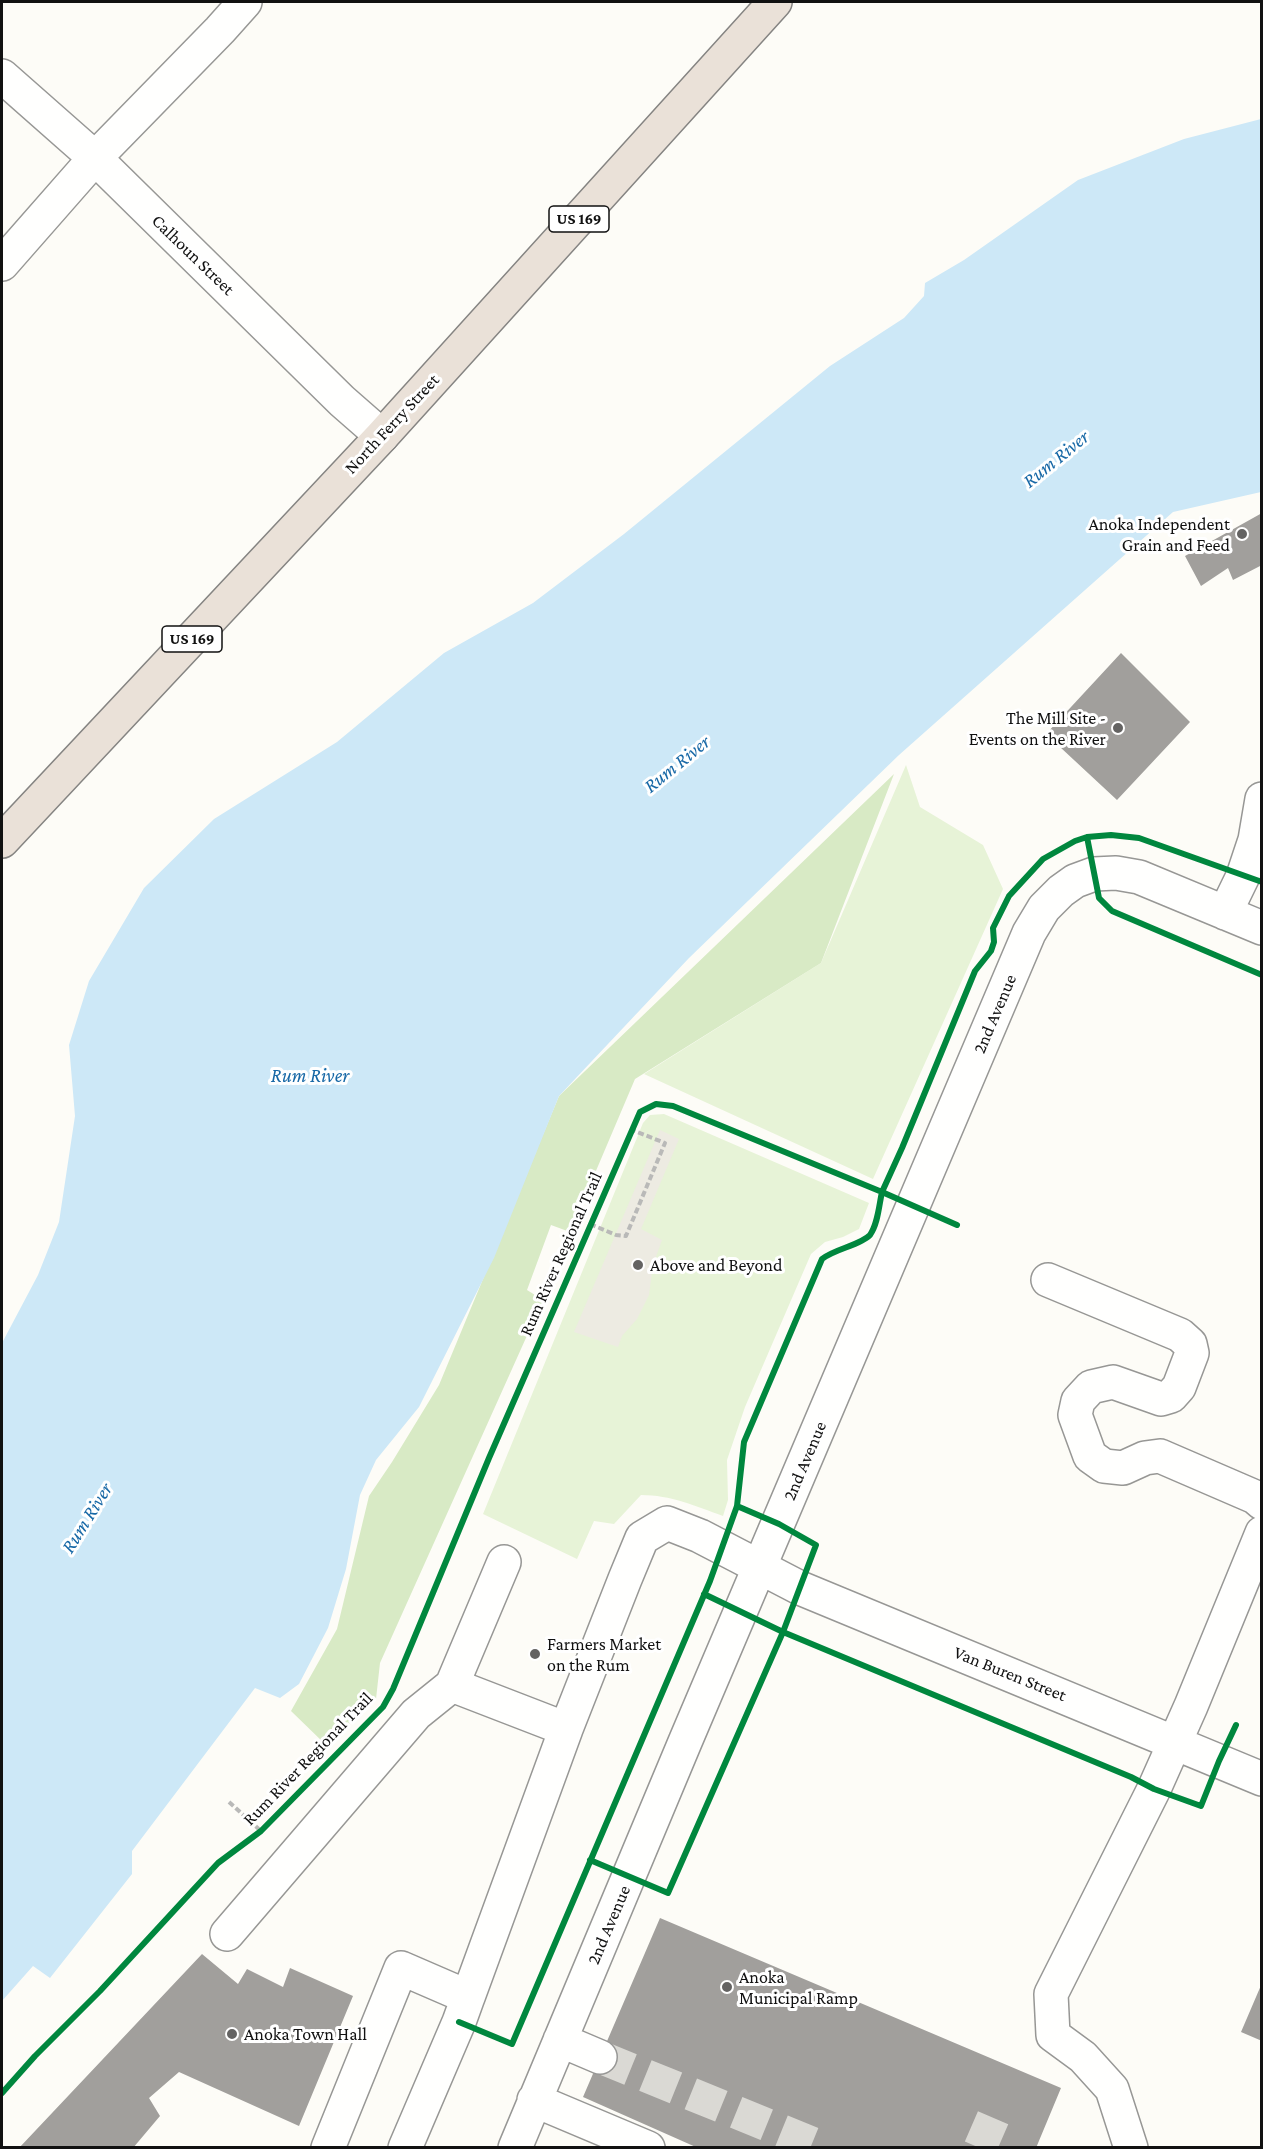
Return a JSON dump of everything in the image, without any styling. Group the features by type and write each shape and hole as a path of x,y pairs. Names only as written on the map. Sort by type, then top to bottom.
{"highway":[{"name":"North Ferry Street","path":"2,841 382,436 775,2"}],"street":[{"path":"2,264 95,158 220,30 244,2"},
{"name":"Calhoun Street","path":"2,76 95,158 342,400 382,436"},
{"path":"1225,913 1243,876 1255,840 1262,799"},
{"name":"2nd Avenue","path":"515,2148 1034,924 1044,908 1075,881 1094,874 1116,873 1138,877 1262,928"},
{"path":"1048,1280 1180,1335 1190,1344 1192,1353 1179,1387 1171,1396 1161,1399 1113,1382 1091,1387 1078,1401 1075,1415 1090,1456 1104,1466 1123,1468 1145,1458 1160,1456 1255,1497 1262,1503"},
{"name":"Van Buren Street","path":"566,1729 642,1538 667,1523 700,1536 800,1588 1262,1779"},
{"path":"1131,2148 1112,2089 1083,2057 1053,2035 1051,1994 1154,1789 1262,1533"},
{"path":"227,1934 416,1714 452,1686 504,1562"},
{"path":"405,2148 459,2022 566,1729 452,1686"},
{"path":"328,2148 401,1968 468,1997"},
{"path":"560,2040 600,2057"},
{"path":"534,2100 648,2148"}],"path":[{"path":"627,1140 636,1121"},
{"path":"590,1224 616,1235 626,1236 665,1143 632,1130"},
{"path":"229,1802 258,1832 291,1859"}],"green space":[{"path":"906,765 920,807 983,845 1003,889 873,1179 644,1074 821,963"},
{"path":"894,774 821,963 635,1079 570,1232 551,1225 527,1290 543,1300 380,1663 376,1699 326,1745 291,1711 337,1629 369,1496 439,1385 559,1096"},
{"path":"664,1114 869,1203 859,1229 825,1242 811,1254 745,1407 727,1460 728,1500 723,1516 673,1499 641,1495 614,1524 594,1521 577,1559 483,1514 643,1123 650,1115"}],"shaded area":[{"path":"660,1130 679,1139 641,1229 662,1240 653,1265 649,1295 637,1319 622,1336 618,1347 574,1332"}],"water":[{"name":"Rum River","path":"1261,119 1261,492 1173,512 899,755 689,958 559,1096 494,1258 419,1407 376,1460 360,1495 346,1569 328,1628 299,1684 280,1698 255,1688 132,1851 132,1874 50,1978 33,1966 2,2001 2,1343 38,1275 59,1222 75,1116 69,1045 89,981 144,888 214,819 337,742 444,653 533,603 624,534 830,366 904,318 924,296 925,283 964,260 1078,180 1184,139"}],"building":[{"name":"Anoka Independent Grain and Feed","path":"1262,513 1262,565 1233,580 1228,568 1201,586 1185,556"},
{"name":"The Mill Site - Events on the River","path":"1121,653 1190,722 1117,800 1046,734"},
{"name":"Anoka Municipal Ramp","path":"660,1918 1061,2088 1036,2148 698,2148 583,2097"},
{"name":"Anoka Town Hall","path":"202,1954 238,1984 247,1969 283,1987 290,1968 353,1996 299,2126 179,2072 149,2098 160,2116 133,2148 19,2148"},
{"path":"1262,1983 1262,2041 1241,2032"}],"tunnel":[{"path":"600,2057 824,2148"},
{"path":"980,2148 996,2111"}],"cycle path":[{"name":"Rum River Regional Trail","path":"2,2093 218,1863 261,1831 383,1707 393,1689 489,1458 640,1112 656,1104 673,1106 882,1192 975,971 991,951 994,942 993,928 1009,896 1043,859 1075,841 1087,837 1111,835 1139,838 1262,882"},
{"path":"1087,837 1099,898 1112,911 1262,975"},
{"path":"459,2022 512,2044 710,1581 737,1506 744,1442 822,1259 870,1235 877,1220 882,1192 957,1225"},
{"path":"704,1594 783,1632 816,1545 779,1524 737,1506"},
{"path":"590,1860 668,1893 783,1632 1131,1777 1154,1789 1201,1806 1236,1725"}],"place":[{"name":"Anoka Independent Grain and Feed","path":"1242,534"},
{"name":"The Mill Site - Events on the River","path":"1118,728"},
{"name":"Above and Beyond","path":"638,1265"},
{"name":"Farmers Market on the Rum","path":"535,1654"},
{"name":"Anoka Municipal Ramp","path":"727,1987"},
{"name":"Anoka Town Hall","path":"232,2034"}]}
